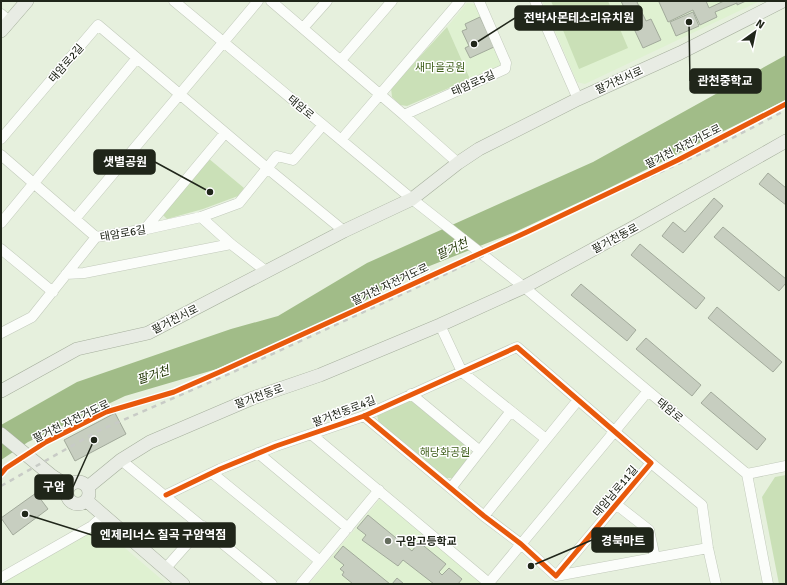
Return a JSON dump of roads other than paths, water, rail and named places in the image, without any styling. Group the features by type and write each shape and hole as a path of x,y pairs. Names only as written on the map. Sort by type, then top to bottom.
{"main road":[{"path":"1,31 5,18 27,1"},
{"name":"팔거천서로","path":"1,391 77,349 148,333 344,231 412,199 458,163 479,149 578,99 680,53 782,1"},
{"name":"팔거천동로","path":"88,486 121,460 150,442 253,398 320,375 440,325 524,287 638,226 786,141"},
{"path":"1,434 52,476 69,486"},
{"path":"79,481 88,486 90,495 86,501 80,504 70,501 67,494 69,486 79,481"},
{"path":"86,501 183,584"}],"street":[{"name":"태암로","path":"174,1 412,199 524,287 747,474"},
{"path":"75,219 258,1"},
{"path":"271,1 341,60 458,163"},
{"path":"304,28 327,1"},
{"path":"341,60 392,1"},
{"path":"341,140 460,1"},
{"name":"태암로5길","path":"404,115 504,69 506,63 479,1"},
{"path":"535,1 578,99"},
{"name":"태암로2길","path":"1,139 98,25 137,58"},
{"path":"1,223 137,58 344,231"},
{"name":"태암로6길","path":"1,333 32,317 96,237 145,229 201,217 239,203 277,156 293,160 323,125"},
{"path":"145,229 225,133"},
{"path":"1,155 96,237"},
{"path":"201,217 231,244 267,272"},
{"path":"66,274 84,273 231,244"},
{"path":"1,249 53,292"},
{"path":"440,325 462,372 546,439"},
{"name":"태암남로11길","path":"462,372 517,347 651,463 556,576"},
{"name":"팔거천동로4길","path":"166,495 258,453 364,416 462,372"},
{"path":"489,584 648,391"},
{"path":"411,394 480,451"},
{"path":"484,516 578,400"},
{"path":"451,488 511,411"},
{"path":"364,416 484,516 521,544 556,576 708,548"},
{"name":"팔거천동로4길","path":"311,434 489,584"},
{"path":"258,453 348,528"},
{"path":"121,460 166,495 272,584"},
{"path":"651,463 702,505 708,548 716,584"},
{"path":"768,584 747,474 786,466"},
{"path":"212,473 320,561"},
{"path":"301,584 379,490"},
{"name":"태암남로11길","path":"617,505 649,530 655,558"},
{"path":"1,578 92,526 103,516"},
{"path":"165,569 203,526"}],"water":[{"name":"팔거천","path":"786,55 786,100 599,193 515,232 412,273 346,312 217,369 125,396 28,442 1,460 1,425 77,382 231,329 278,316 367,263 593,162"}],"railway":[{"path":"1,486 98,431 231,373 446,274 568,214 711,149 786,110"},
{"path":"426,276 459,261"}],"place":[{"name":"관천중학교","path":"689,22"},
{"name":"전박사몬테소리유치원","path":"474,44"},
{"name":"샛별공원","path":"210,192"},
{"name":"구암","path":"94,440"},
{"name":"엔제리너스 칠곡 구암역점","path":"25,514"},
{"name":"구암고등학교","path":"388,541"},
{"name":"경북마트","path":"531,566"}],"park label":[{"name":"새마을공원","path":"440,67"},
{"name":"해당화공원","path":"445,452"}]}
